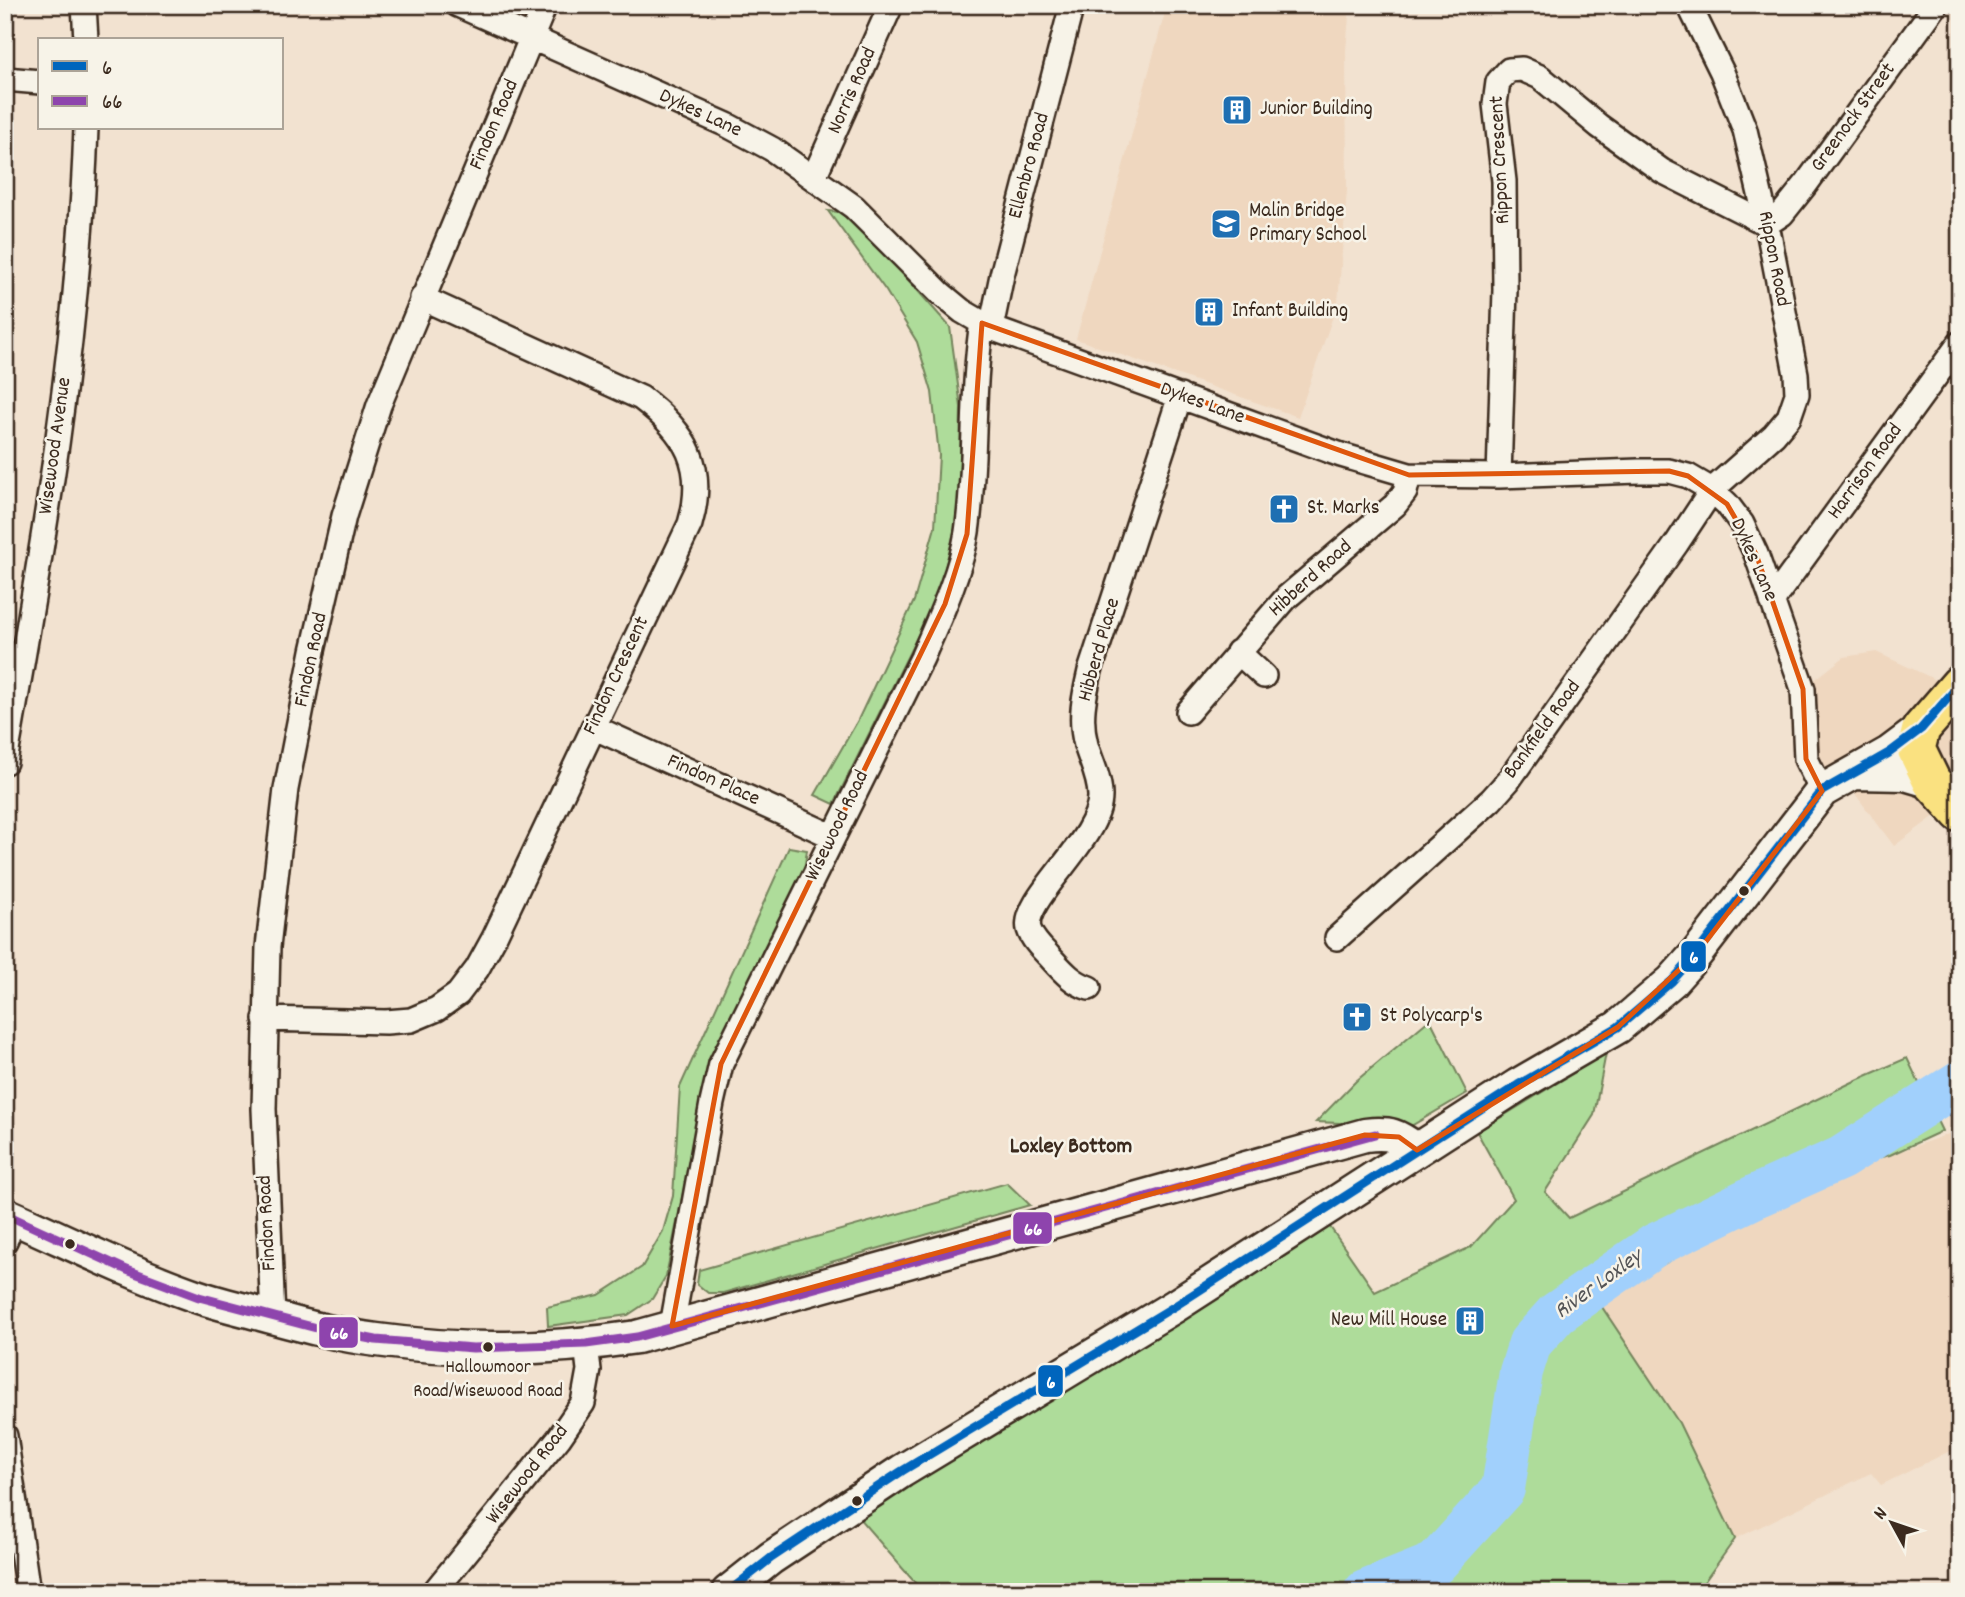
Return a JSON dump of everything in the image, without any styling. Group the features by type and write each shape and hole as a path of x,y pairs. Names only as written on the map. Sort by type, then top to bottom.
{"main road":[{"path":"728,1592 771,1558 902,1471 1175,1306 1518,1085 1618,1027 1672,981 1697,953 1822,791 1889,753 1921,729 1960,684"},
{"path":"1921,729 1916,749 1932,782 1960,813"},
{"path":"1853,773 1905,774 1932,782"},
{"path":"9,1224 199,1297 320,1329 390,1341 472,1348 586,1344 636,1336 1365,1135 1384,1133 1399,1136 1417,1150"}],"street":[{"path":"84,5 86,38"},
{"name":"Dykes Lane","path":"458,5 727,125 772,149 854,207 939,292 962,312 987,326 1341,455 1409,475 1499,476 1669,471 1688,476 1712,490 1727,504 1742,524 1756,554 1803,689 1806,759 1822,791"},
{"name":"Findon Road","path":"273,1318 264,1109 268,947 286,789 313,651 344,516 379,405 545,5"},
{"name":"Norris Road","path":"814,177 891,5"},
{"name":"Ellenbro Road","path":"987,326 1072,5"},
{"name":"Rippon Road","path":"1689,5 1723,72 1745,130 1767,224 1796,374 1797,394 1789,417 1774,435 1712,490"},
{"name":"Greenock Street","path":"1767,224 1782,214 1807,184 1936,5"},
{"name":"Rippon Crescent","path":"1499,476 1505,290 1504,181 1495,104 1497,82 1509,70 1522,69 1540,77 1599,126 1662,171 1767,224"},
{"path":"5,79 38,82"},
{"name":"Wisewood Avenue","path":"5,762 55,467 72,334 86,130"},
{"name":"Findon Crescent","path":"265,1019 386,1022 411,1020 437,1009 458,994 477,969 494,937 690,524 696,501 696,478 690,454 679,432 661,413 640,398 422,298"},
{"name":"Wisewood Road","path":"673,1326 721,1064 922,658 945,604 967,534 973,464 976,356 987,326"},
{"name":"Harrison Road","path":"1772,601 1960,343"},
{"name":"Hibberd Place","path":"1089,988 1075,983 1042,948 1030,932 1028,920 1035,904 1094,824 1101,797 1097,774 1086,746 1082,705 1090,671 1180,396"},
{"name":"Hibberd Road","path":"1188,712 1287,597 1395,505 1405,492 1409,475"},
{"name":"Bankfield Road","path":"1337,938 1491,800 1508,780 1712,490"},
{"path":"1238,652 1264,676"},
{"name":"Findon Place","path":"593,727 832,836"},
{"name":"Wisewood Road","path":"434,1592 559,1438 583,1403 589,1370 586,1344"},
{"path":"5,1436 28,1592"}],"highlighted area":[{"path":"982,323 1409,475 1669,471 1688,476 1727,504 1756,554 1803,689 1806,759 1822,791 1697,953 1618,1027 1417,1150 1399,1137 1365,1135 672,1326 721,1064 945,604 967,534"}],"shaded area":[{"name":"Malin Bridge Primary School","path":"1167,5 1350,5 1346,50 1347,190 1338,302 1298,417 1076,339"},
{"path":"1876,652 1960,691 1960,813 1951,804 1894,846 1844,779 1821,789 1803,689 1844,657"},
{"path":"1960,1130 1960,1446 1881,1485 1871,1473 1735,1539 1680,1424 1598,1301 1837,1167 1890,1155"}],"green space":[{"path":"828,211 840,212 886,255 950,327 961,407 959,512 939,593 834,804 815,795 858,720 914,601 935,527 939,455 932,392 917,342 886,291"},
{"path":"789,847 807,850 804,871 709,1066 666,1276 652,1299 628,1315 548,1326 547,1307 599,1295 642,1267 663,1231 673,1196 680,1087"},
{"path":"1430,1019 1467,1093 1411,1126 1316,1122 1356,1081"},
{"path":"1606,1053 1594,1115 1545,1192 1569,1218 1907,1058 1942,1131 1890,1155 1837,1167 1598,1301 1679,1423 1735,1539 1697,1592 923,1592 858,1517 1328,1224 1375,1292 1471,1247 1514,1199 1477,1132"},
{"path":"1007,1183 1030,1205 723,1293 708,1293 697,1284 699,1270"}],"water":[{"path":"1960,1068 1960,1121 1927,1102 1940,1081"}],"waterway":[{"name":"River Loxley","path":"1365,1592 1435,1564 1503,1489 1521,1372 1530,1343 1557,1313 1655,1245 1841,1158 1960,1082"}],"transit line":[{"name":"6","path":"728,1592 771,1558 902,1471 1175,1306 1518,1085 1618,1027 1672,981 1697,953 1822,791 1889,753 1921,729 1960,684"},
{"name":"66","path":"5,1214 127,1270 199,1297 320,1329 376,1340 473,1348 586,1344 637,1337 1375,1134"}],"place":[{"name":"Junior Building","path":"1237,110"},
{"name":"Malin Bridge Primary School","path":"1226,224"},
{"name":"Infant Building","path":"1209,312"},
{"name":"St. Marks","path":"1284,509"},
{"name":"St Polycarp's","path":"1357,1017"},
{"name":"New Mill House","path":"1470,1321"},
{"name":"Hallowmoor Road/Wisewood Road","path":"488,1347"}],"district":[{"name":"Loxley Bottom","path":"1071,1147"}]}
